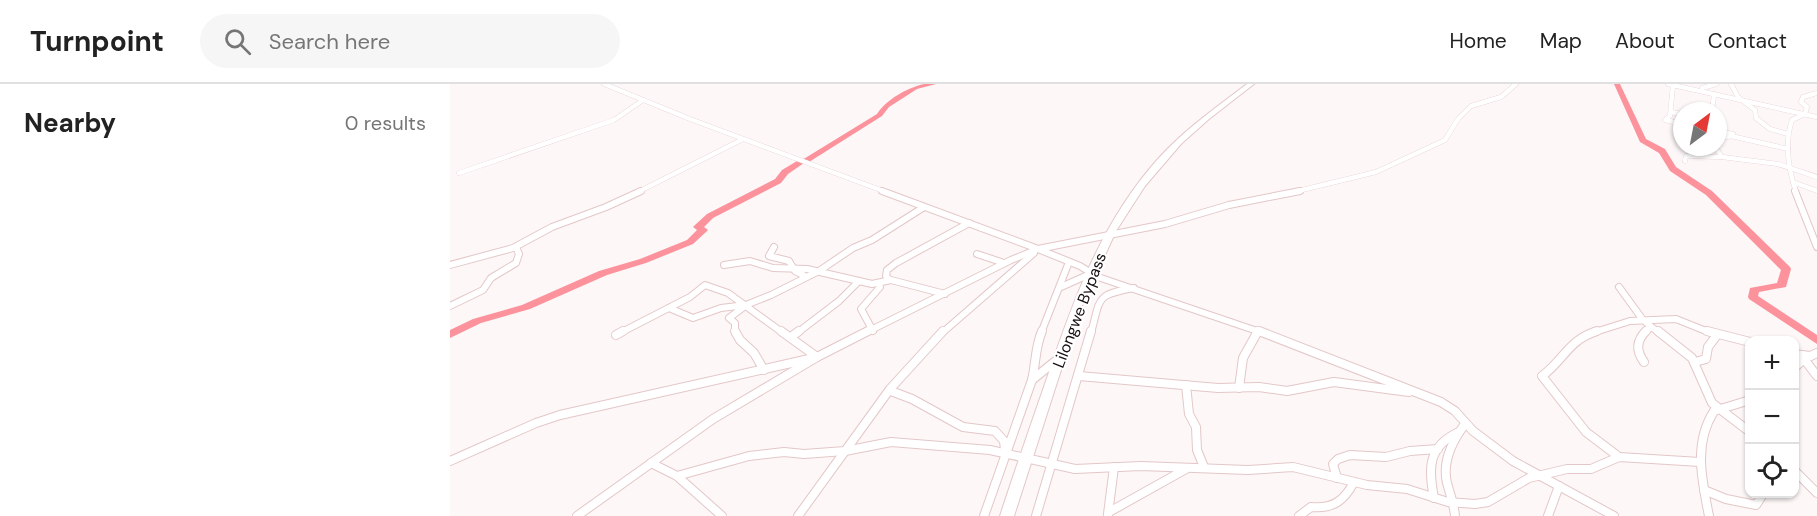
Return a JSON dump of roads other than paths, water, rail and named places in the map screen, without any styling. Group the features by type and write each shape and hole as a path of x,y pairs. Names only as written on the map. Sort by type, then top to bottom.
{"main road":[{"name":"Lilongwe Bypass","path":"1007,516 1090,274 1109,234 1131,199 1164,157 1200,122 1251,84"}],"street":[{"path":"604,84 743,139 1069,261 1086,269 1090,274 1258,331 1441,402 1455,411 1462,428 1513,461 1614,516"},
{"path":"577,516 713,419 817,357 1005,263 1038,249 1165,224 1229,205 1278,196 1376,172 1445,140 1458,119 1471,106 1501,97 1516,84"},
{"path":"1673,122 1665,120 1671,112 1671,84 1817,117"},
{"path":"1691,88 1712,87 1716,84"},
{"path":"1731,84 1742,100 1755,110 1756,118 1765,125 1788,134"},
{"path":"1817,93 1803,97 1801,102 1807,107 1805,114 1792,120 1788,134 1793,182 1802,216 1817,248"},
{"path":"1713,102 1714,94"},
{"path":"459,172 614,120 643,100"},
{"path":"1727,132 1748,136 1763,143"},
{"path":"1727,137 1788,149"},
{"path":"450,265 516,247 552,227 606,207 682,171 743,139"},
{"path":"1685,161 1686,156 1722,157 1790,167 1817,177"},
{"path":"1793,182 1817,191"},
{"path":"669,308 693,318 721,308 746,305 819,271 853,248 903,222 924,207"},
{"path":"889,279 886,276 887,270 896,263 969,223"},
{"path":"450,306 483,291 491,278 516,263 519,254 516,247"},
{"path":"774,247 769,256 777,260 789,261 793,268 805,276"},
{"path":"798,516 915,360 1038,249"},
{"path":"977,254 1005,263"},
{"path":"724,265 750,261 773,268 819,271 879,284 889,279 945,294"},
{"path":"984,516 1032,380 1036,362 1036,345 1061,287 1069,261"},
{"path":"1061,287 1090,274"},
{"path":"791,337 839,301 859,281"},
{"path":"873,331 861,309 880,287 879,284"},
{"path":"616,335 690,297 705,285 728,292 817,357"},
{"path":"1618,287 1643,320 1682,348 1695,362 1705,391 1718,409 1745,429"},
{"path":"1036,516 1103,296 1113,291 1136,288"},
{"path":"746,305 729,318 735,323 735,337 753,352 764,370"},
{"path":"1619,457 1586,432 1542,376 1554,367 1563,352 1586,335 1617,324 1643,320 1676,319 1717,335 1745,341"},
{"path":"1644,362 1638,355 1637,344 1644,332 1651,327"},
{"path":"1239,388 1243,354 1258,331"},
{"path":"1695,362 1706,359 1708,347 1717,335"},
{"path":"1811,356 1817,376"},
{"path":"450,461 536,423 560,415 817,357"},
{"path":"1032,380 1060,357"},
{"path":"1078,376 1292,391 1318,383 1334,382 1420,394"},
{"path":"1186,385 1189,414 1196,427 1197,450 1204,467"},
{"path":"891,391 912,399 963,427 994,431 1004,441 1005,452"},
{"path":"1709,516 1700,462 1705,427 1710,416 1718,409 1745,401"},
{"path":"1434,498 1429,474 1434,455 1447,437 1462,428"},
{"path":"1455,516 1455,503 1446,474 1453,442 1462,428"},
{"path":"677,476 749,456 784,452 804,454 845,451 891,442 1005,452 1075,469 1141,466 1248,470 1293,467 1353,482 1407,489 1455,503 1483,503 1529,478 1567,469 1591,468 1619,457 1700,462"},
{"path":"1337,478 1333,464 1350,455 1382,457 1438,449"},
{"path":"651,463 677,476 722,516"},
{"path":"1108,514 1114,467"},
{"path":"1108,514 1189,468"},
{"path":"1799,475 1817,493"},
{"path":"1299,516 1311,507 1326,509 1332,506 1346,496 1353,482"},
{"path":"1548,516 1559,486"},
{"path":"1704,490 1747,505 1756,505 1760,498"}],"waterway":[{"path":"806,160 880,115 886,106 915,88 933,84"},
{"path":"1617,84 1643,140 1662,151 1673,169 1709,193 1786,269 1782,285 1754,290 1753,297 1817,340"},
{"path":"450,334 477,321 526,307 603,273 643,261 690,242 703,230 698,227 710,216 778,181 785,172 800,163"}]}
